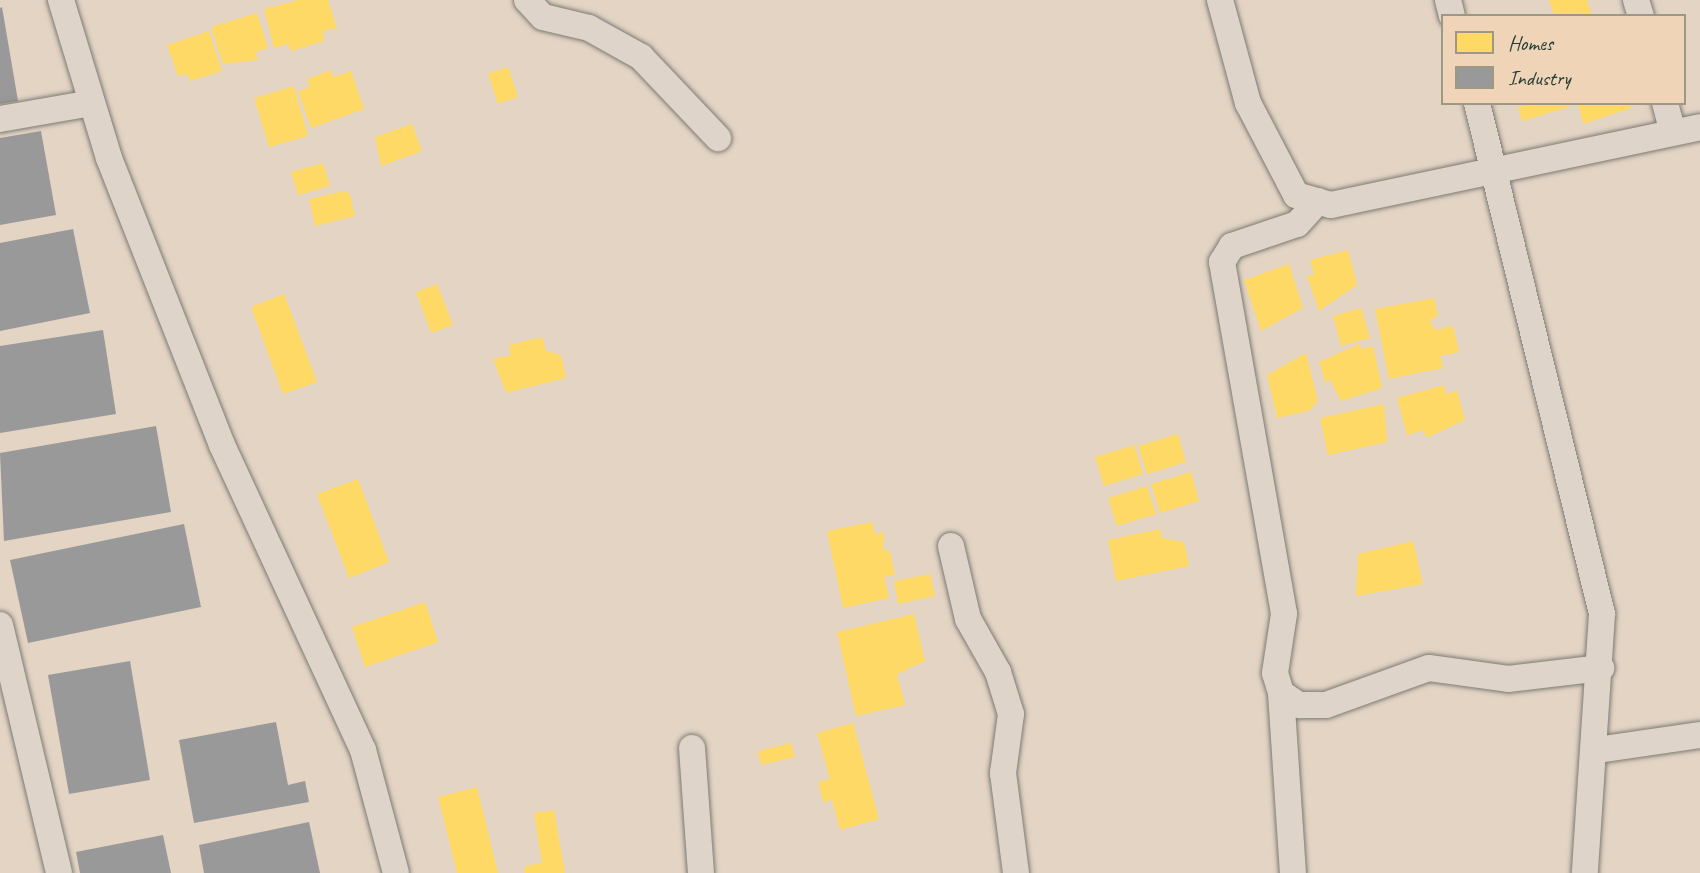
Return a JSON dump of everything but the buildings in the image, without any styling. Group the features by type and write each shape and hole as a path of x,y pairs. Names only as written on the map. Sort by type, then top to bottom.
{"street":[{"path":"61,0 92,103 222,445 363,750 396,873"},
{"path":"527,0 543,17 589,29 641,57 718,138"},
{"path":"1220,0 1248,103 1296,195 1331,205 1495,166 1672,130 1700,127"},
{"path":"0,119 92,103"},
{"path":"1478,105 1495,166 1558,445 1598,584 1601,668 1597,750 1585,873"},
{"path":"1666,105 1672,130"},
{"path":"1293,873 1281,693 1275,673 1284,614 1222,262 1232,246 1297,225 1318,201"},
{"path":"951,546 968,619 998,672 1011,714 1003,773 1016,873"},
{"path":"0,625 59,873"},
{"path":"1281,693 1299,705 1326,705 1429,668 1508,679 1601,668"},
{"path":"1597,750 1700,735"},
{"path":"692,748 701,873"}]}
